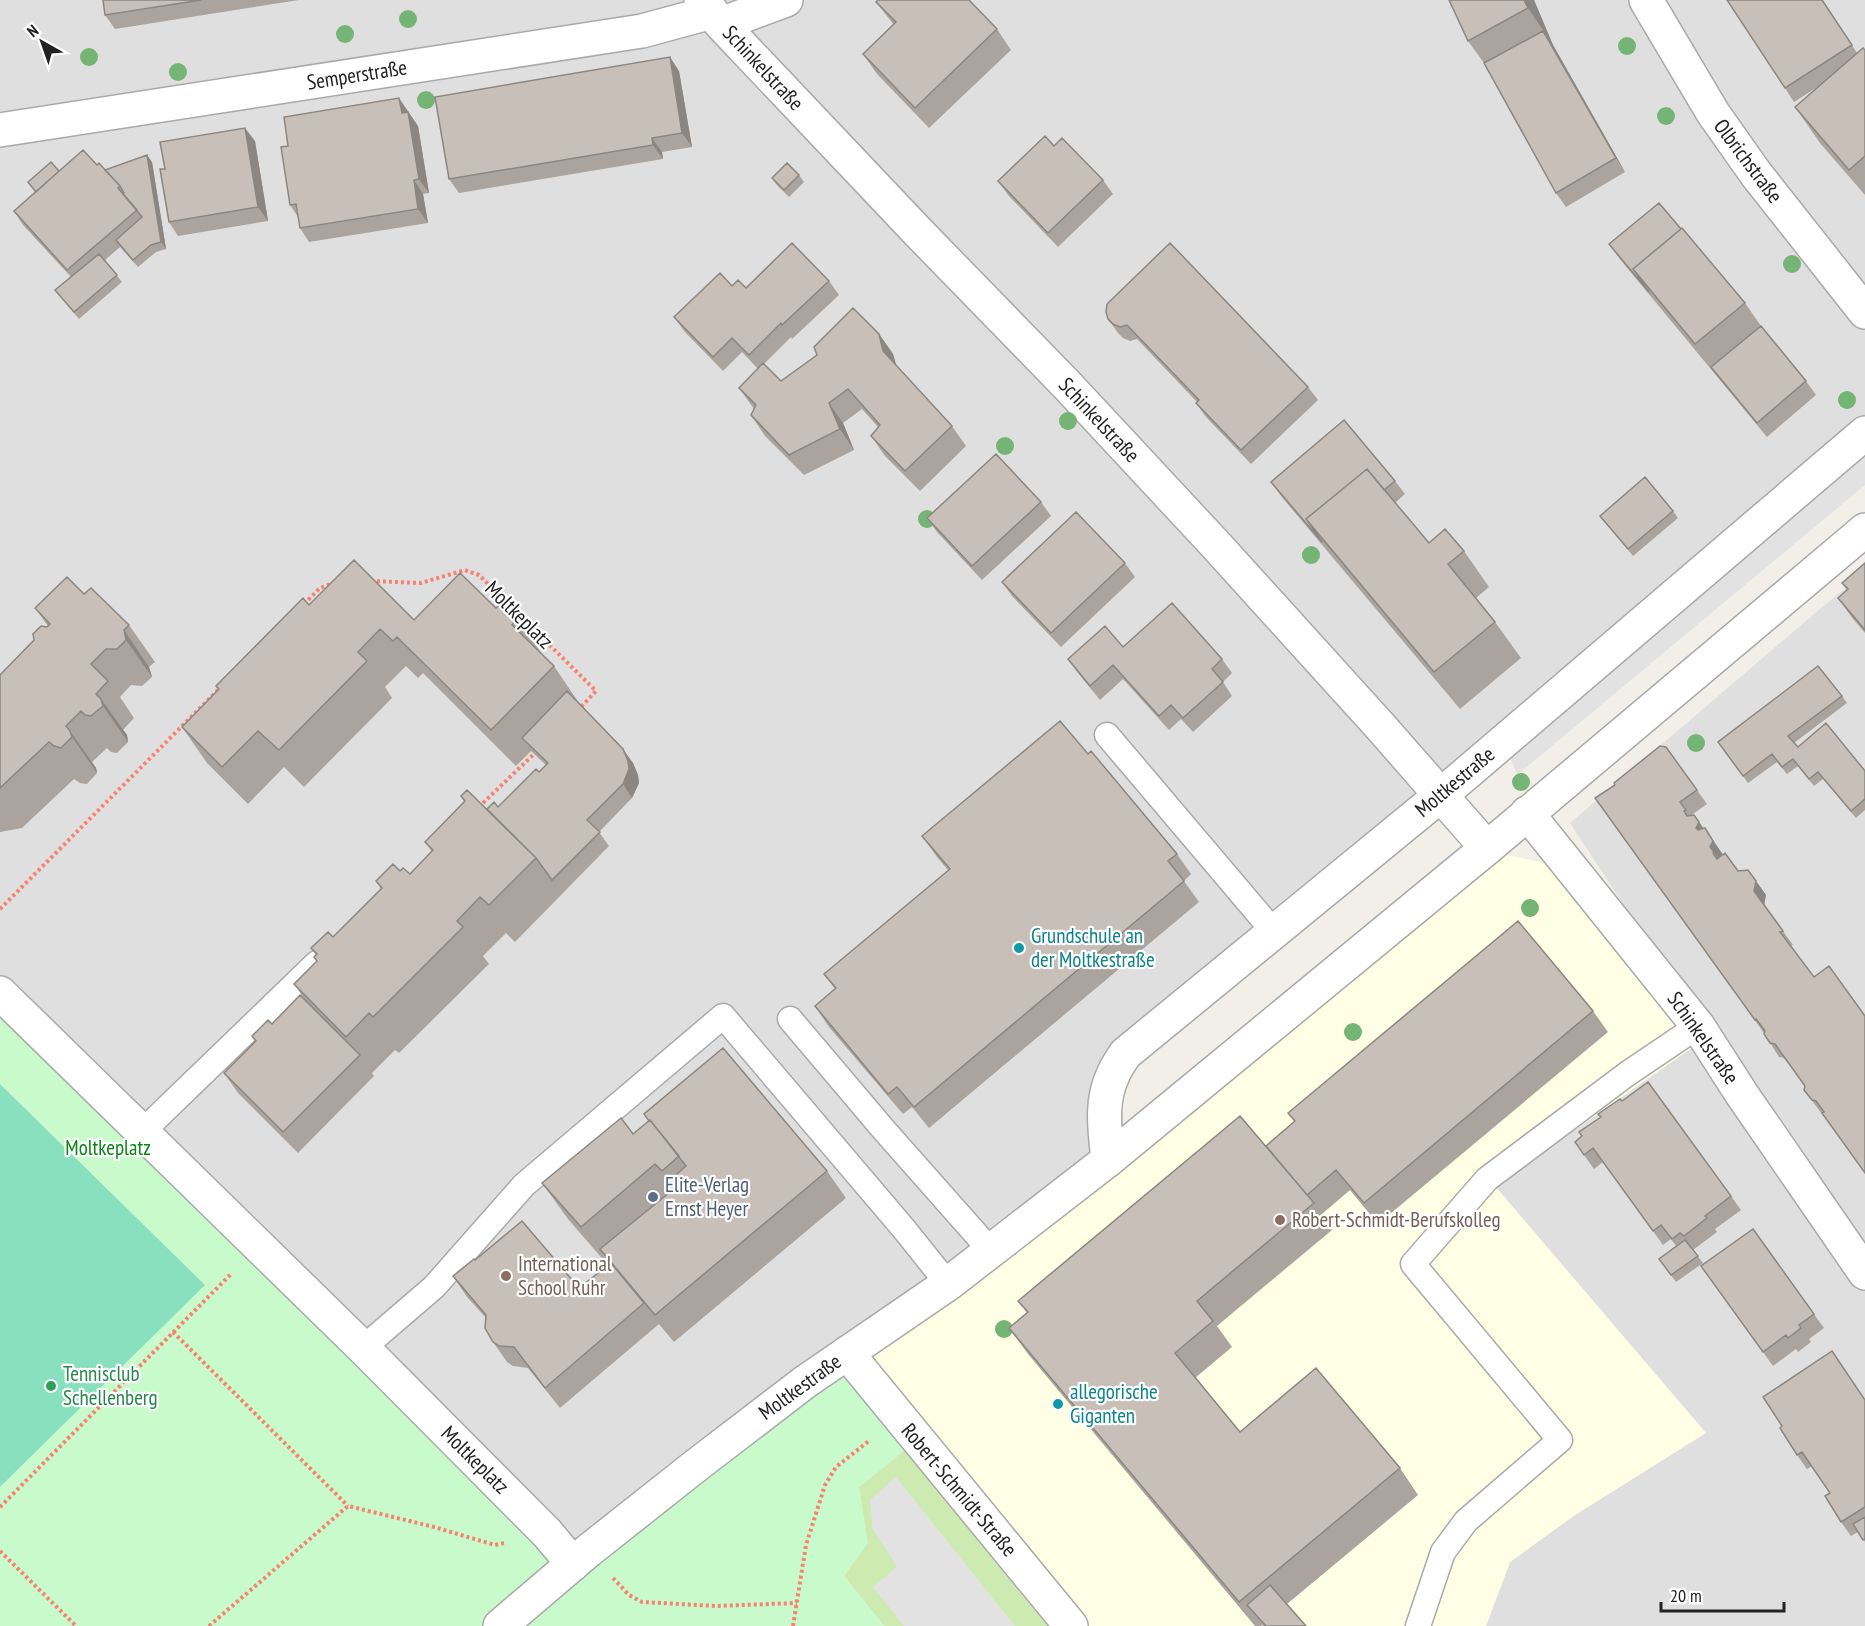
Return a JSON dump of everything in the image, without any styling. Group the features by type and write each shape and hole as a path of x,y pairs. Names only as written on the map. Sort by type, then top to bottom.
{"street":[{"name":"Semperstraße","path":"0,130 642,31 711,12 786,0"},
{"name":"Olbrichstraße","path":"1646,0 1713,113 1756,174 1865,312"},
{"name":"Schinkelstraße","path":"711,12 1184,510 1486,848"},
{"name":"Moltkestraße","path":"1108,1160 1104,1119 1106,1096 1112,1075 1125,1054 1441,795 1865,433"},
{"name":"Moltkestraße","path":"500,1626 580,1558 698,1464 847,1353 948,1284 1108,1160 1486,848 1865,530"},
{"name":"Schinkelstraße","path":"1527,813 1698,1026 1741,1093 1865,1273"},
{"name":"Moltkeplatz","path":"0,993 363,1348 547,1533 580,1558"},
{"name":"Robert-Schmidt-Straße","path":"847,1353 1071,1626"}],"lane":[{"path":"1107,735 1274,933"},
{"path":"142,1132 329,951"},
{"path":"363,1348 434,1287 524,1185 723,1016 948,1284"},
{"path":"789,1019 991,1251"},
{"path":"1418,1626 1443,1551 1466,1521 1560,1440 1413,1264 1487,1179 1627,1074 1698,1026"}],"path":[{"name":"Moltkeplatz","path":"368,581 421,583 465,570 479,575 596,691 580,708"},
{"path":"303,605 320,588 337,583"},
{"path":"0,909 227,681"},
{"path":"483,803 534,754"},
{"path":"0,1507 258,1246"},
{"path":"173,1332 348,1506 495,1545 547,1533"},
{"path":"793,1626 806,1545 825,1485 836,1467 898,1417"},
{"path":"209,1626 348,1506"},
{"path":"0,1551 76,1626"},
{"path":"580,1558 629,1595 642,1602 716,1606 797,1603"}],"shaded area":[{"path":"0,0 1865,0 1865,432 1124,1051 1104,1159 574,1561 0,979"},
{"path":"1865,449 1865,485 1517,775 1507,748"},
{"path":"1865,572 1865,1626 1486,1626 1510,1562 1572,1517 1494,1187 1709,1035 1570,823"},
{"name":"Robert-Schmidt-Berufskolleg","path":"1489,851 1554,865 1703,1040 1495,1186 1706,1433 1572,1517 1510,1562 1486,1626 1075,1626 852,1353"},
{"path":"896,1477 1015,1626 904,1626 873,1587 897,1567 873,1529 870,1500"}],"green space":[{"path":"0,1004 570,1564 499,1626 0,1626 0,1487 205,1285 0,1084"},
{"name":"Tennisclub Schellenberg","path":"0,1084 205,1285 0,1487"},
{"path":"847,1357 916,1441 859,1487 868,1543 844,1576 884,1626 504,1626"},
{"path":"916,1441 1067,1626 884,1626 844,1576 867,1543 859,1487"}],"building":[{"path":"103,0 201,0 105,15"},
{"path":"878,0 969,0 997,29 915,108 863,54 896,22 876,2"},
{"path":"1449,0 1524,0 1528,8 1468,41"},
{"path":"1727,0 1822,0 1852,45 1785,88"},
{"path":"1543,31 1616,158 1556,193 1484,63"},
{"path":"1863,48 1865,50 1865,156 1849,170 1795,107"},
{"path":"670,57 682,133 652,138 653,145 449,179 435,97"},
{"path":"399,98 402,113 408,112 419,179 414,180 418,209 300,228 296,204 290,205 281,147 288,146 284,117"},
{"path":"245,128 258,207 169,222 160,169 165,169 160,142"},
{"path":"1045,136 1054,146 1062,138 1103,180 1048,233 998,181"},
{"path":"83,150 97,165 99,163 120,186 118,188 137,210 67,270 14,211"},
{"path":"147,155 161,242 151,245 133,260 116,240 142,217 123,194 120,186 105,170"},
{"path":"51,162 59,171 36,192 28,182"},
{"path":"787,163 799,175 784,190 772,178"},
{"path":"1659,203 1681,229 1633,269 1649,292 1609,244"},
{"path":"1682,228 1745,303 1695,344 1633,269"},
{"path":"792,243 829,281 749,355 732,338 713,357 674,317 720,273 732,286 738,280 746,288"},
{"path":"1170,243 1308,387 1241,450 1196,403 1199,400 1127,325 1120,327 1108,319 1107,304"},
{"path":"99,254 117,275 74,312 55,290"},
{"path":"853,308 879,334 883,351 952,426 905,471 871,436 880,425 848,389 829,403 840,429 789,455 751,415 756,405 739,388 763,363 781,381 817,355 814,347"},
{"path":"1761,326 1806,381 1757,423 1711,367"},
{"path":"1344,420 1395,481 1384,490 1367,469 1306,519 1322,542 1271,482"},
{"path":"996,454 1041,502 972,566 927,518"},
{"path":"1367,469 1429,543 1445,529 1464,551 1448,564 1495,622 1434,672 1306,519"},
{"path":"1645,477 1673,511 1628,549 1600,516"},
{"path":"1076,512 1125,563 1051,633 1002,582"},
{"path":"354,560 414,620 460,573 496,608 501,603 517,619 512,625 554,666 491,730 397,637 393,641 380,629 358,652 367,661 279,750 258,731 222,767 182,727 219,689 216,686 303,598 309,605"},
{"path":"1865,563 1865,630 1838,598 1848,589 1842,583"},
{"path":"67,577 84,594 91,588 129,625 124,630 126,640 117,649 106,649 91,664 108,681 96,694 103,706 91,716 81,711 66,726 72,737 61,748 49,742 0,788 0,675 34,640 33,634 41,626 47,627 50,624 35,608"},
{"path":"1172,603 1222,659 1212,669 1223,682 1183,718 1171,705 1159,716 1113,665 1090,686 1068,659 1105,626 1123,647"},
{"path":"1818,666 1842,696 1788,736 1798,747 1826,723 1865,771 1865,799 1851,811 1818,772 1809,779 1793,759 1782,767 1772,754 1743,776 1718,742"},
{"path":"567,691 623,749 629,769 623,784 587,820 600,832 552,880 536,858 487,809 494,802 498,807 536,769 539,772 548,763 522,738"},
{"name":"Grundschule an der Moltkestraße","path":"1060,721 1088,754 1091,751 1177,854 1168,861 1184,881 914,1107 897,1087 888,1094 815,1006 836,988 824,974 950,869 922,836"},
{"path":"1660,746 1666,747 1697,790 1680,802 1687,816 1694,815 1699,822 1696,828 1698,830 1705,828 1713,841 1710,847 1717,859 1725,853 1738,871 1748,870 1756,881 1754,891 1783,931 1780,932 1814,977 1829,966 1865,1016 1865,1173 1822,1113 1824,1112 1804,1090 1805,1086 1775,1044 1770,1043 1764,1034 1765,1031 1595,798 1615,785 1614,783"},
{"path":"467,790 536,858 489,905 480,897 457,921 463,927 373,1017 369,1013 346,1037 294,984 317,961 314,957 317,954 311,948 328,932 333,937 382,888 376,881 393,864 400,871 403,868 410,874 433,850 425,842 465,801 461,796"},
{"name":"Robert-Schmidt-Berufskolleg","path":"1518,921 1593,1011 1364,1203 1336,1170 1307,1195 1266,1146 1295,1121 1288,1113"},
{"path":"300,995 360,1055 283,1132 224,1073 256,1041 252,1036 268,1020 272,1024"},
{"path":"723,1048 827,1171 655,1315 600,1249 675,1188 669,1181 686,1166 644,1114"},
{"path":"1648,1082 1731,1196 1684,1236 1680,1233 1672,1239 1661,1225 1653,1231 1593,1148 1584,1155 1575,1142 1582,1136 1579,1132 1601,1117 1598,1114 1620,1099 1622,1101"},
{"name":"Robert-Schmidt-Berufskolleg","path":"1240,1116 1314,1203 1197,1301 1213,1321 1175,1353 1240,1432 1316,1368 1400,1468 1239,1602 1009,1328 1028,1312 1018,1301"},
{"path":"621,1118 633,1134 650,1120 679,1156 662,1171 655,1164 581,1227 542,1183"},
{"path":"522,1221 579,1288 611,1263 644,1303 545,1388 514,1347 499,1346 493,1342 485,1328 486,1315 453,1276"},
{"path":"1753,1229 1814,1314 1799,1325 1801,1328 1788,1338 1786,1335 1763,1352 1701,1266"},
{"path":"1685,1240 1698,1256 1671,1275 1659,1259"},
{"path":"1832,1351 1865,1400 1865,1507 1841,1522 1825,1496 1830,1493 1802,1452 1797,1455 1763,1397"},
{"path":"1865,1517 1865,1539 1863,1540 1853,1524"},
{"path":"1270,1585 1306,1626 1266,1626 1247,1605"}],"place":[{"name":"Grundschule an der Moltkestraße","path":"1019,948"},
{"name":"Elite-Verlag Ernst Heyer","path":"653,1197"},
{"name":"Robert-Schmidt-Berufskolleg","path":"1280,1220"},
{"name":"International School Ruhr","path":"506,1276"},
{"name":"Tennisclub Schellenberg","path":"51,1386"},
{"name":"allegorische Giganten","path":"1058,1404"}]}
